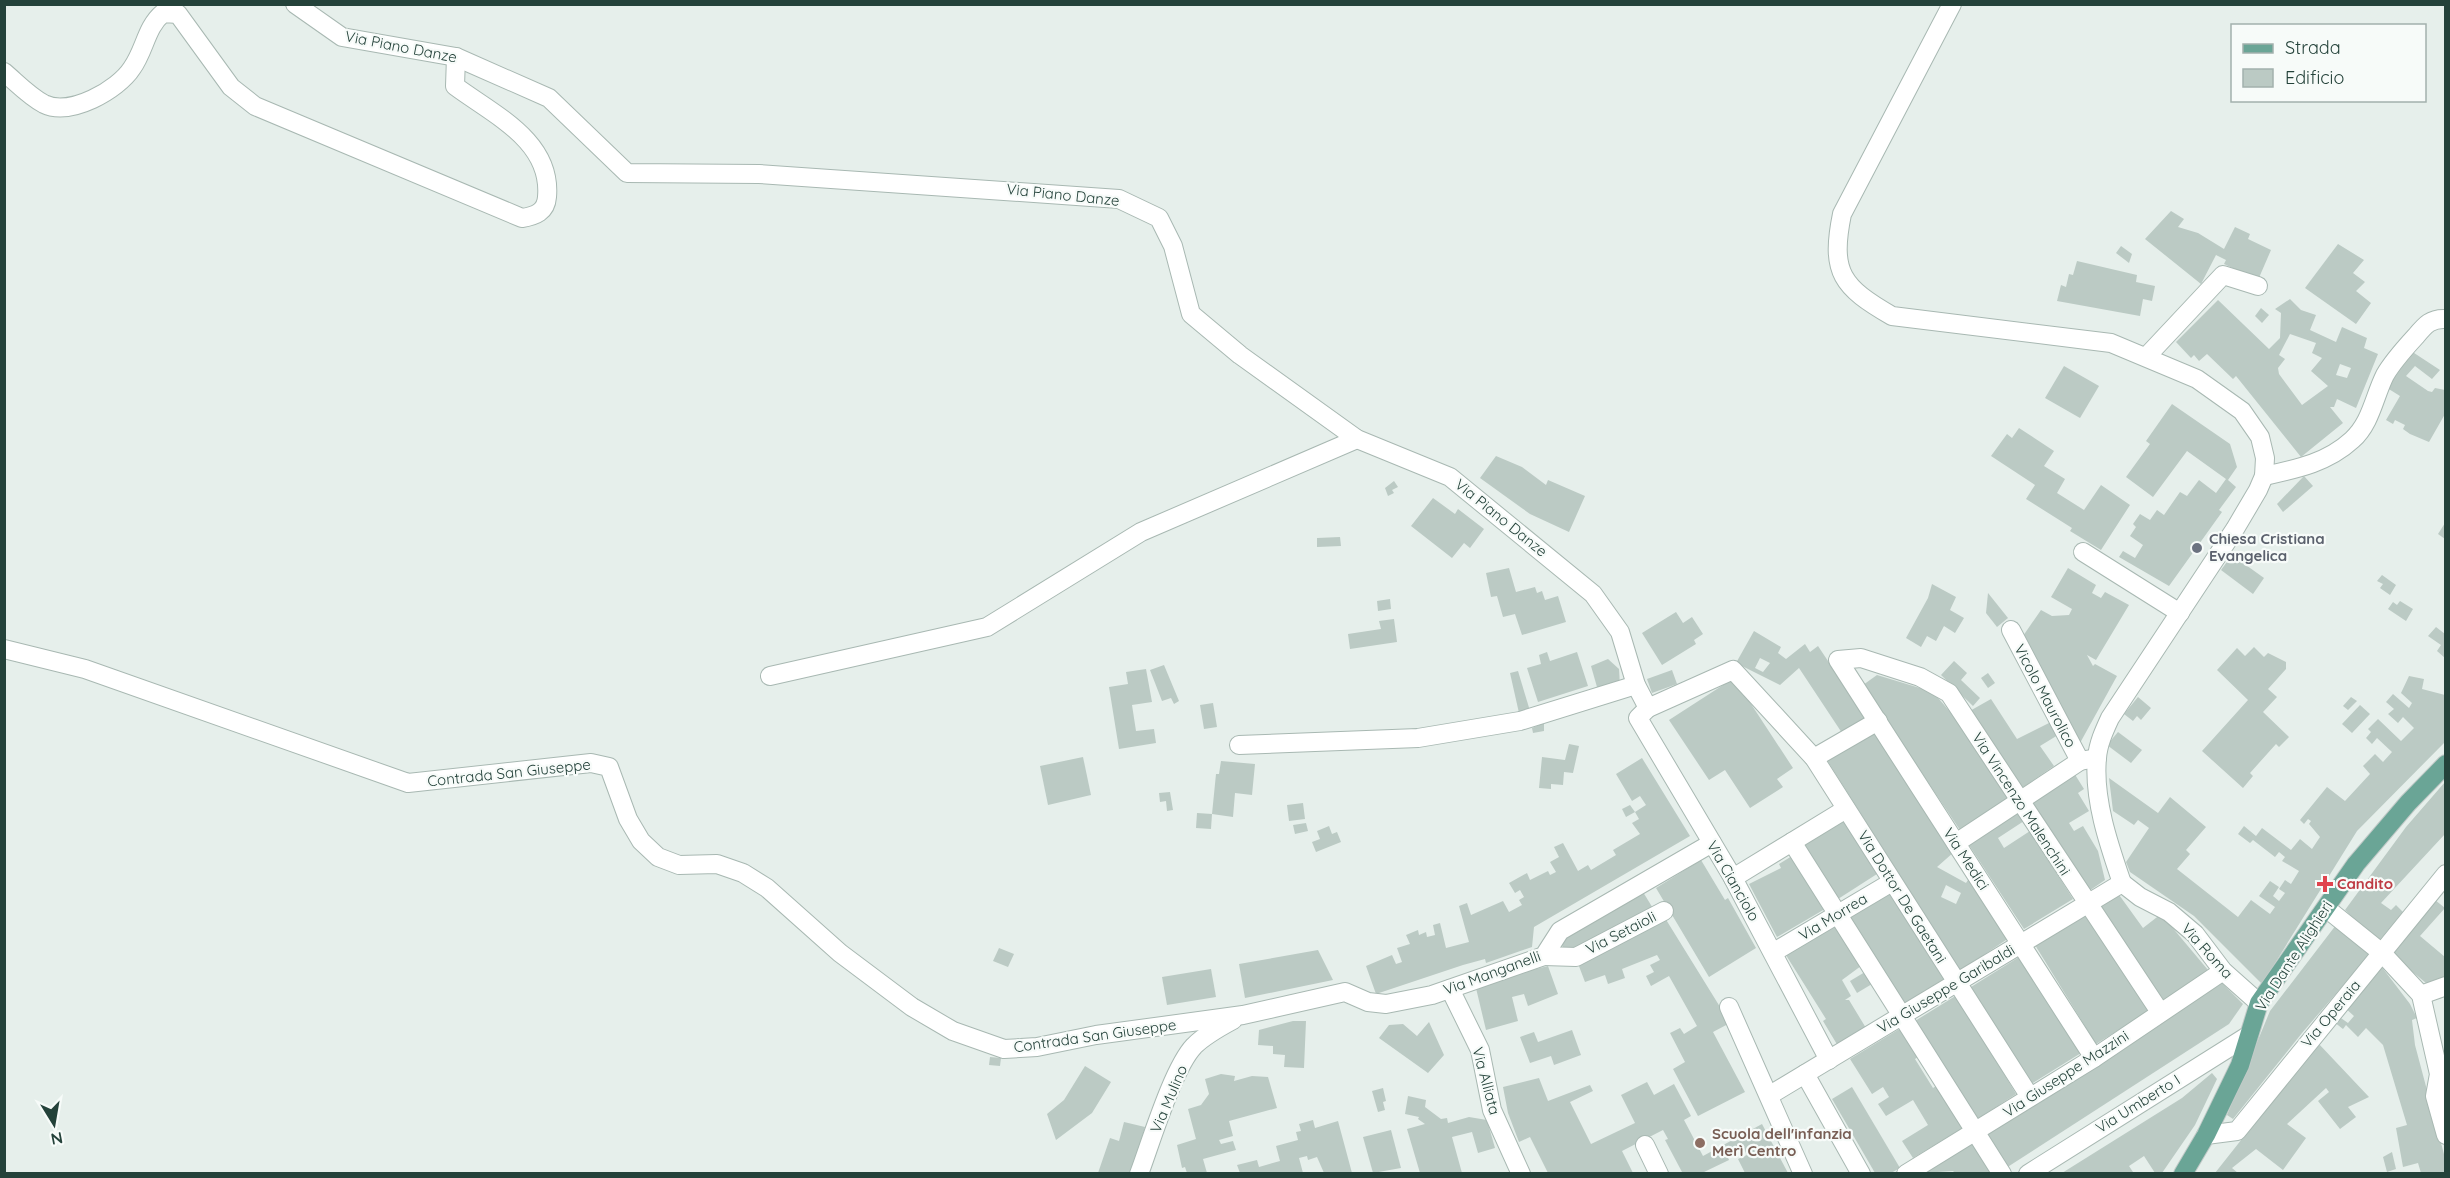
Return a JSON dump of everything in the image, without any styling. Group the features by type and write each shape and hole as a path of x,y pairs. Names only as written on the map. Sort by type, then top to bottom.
{"main road":[{"name":"Via Dante Alighieri","path":"2183,1173 2206,1135 2240,1065 2259,1003 2356,864 2445,764"}],"street":[{"name":"Via Piano Danze","path":"295,4 342,37 456,57 549,98 627,173 759,174 1119,199 1159,218 1173,246 1191,314 1240,355 1357,439 1450,477 1593,594 1620,632 1636,685 1648,708"},
{"path":"1952,4 1842,214 1836,243 1840,268 1848,284 1863,299 1892,316 2111,343 2147,356 2197,379 2242,411 2260,437 2265,458 2264,476 2235,529 2110,718 2088,759 1956,843"},
{"path":"4,72 46,105 63,107 79,104 103,94 122,81 133,67 153,21 163,13 178,14 231,87 255,106 522,218 534,216 542,211 547,200 544,162 531,142 455,86 456,57"},
{"path":"2147,356 2223,275 2258,286"},
{"path":"2264,476 2311,465 2334,454 2353,439 2366,423 2386,374 2427,323 2436,318 2445,319"},
{"path":"770,676 987,627 1141,532 1357,439"},
{"path":"2083,552 2180,613"},
{"name":"Vicolo Maurolico","path":"2010,630 2088,759"},
{"name":"Contrada San Giuseppe","path":"4,649 85,669 408,783 591,763 609,767 628,819 641,841 658,857 679,865 717,864 743,873 767,888 840,953 912,1007 981,1043 1004,1049 1037,1047 1096,1035 1243,1016"},
{"name":"Via Vincenzo Malenchini","path":"1838,660 1861,658 1920,677 1948,693 2160,1012"},
{"name":"Via Medici","path":"1838,660 2094,1058"},
{"path":"1648,708 1733,670 1814,758 1878,721"},
{"path":"1239,745 1418,738 1520,721 1636,685"},
{"name":"Via Cianciolo","path":"1648,708 1638,718 1733,878 1774,952 1828,1060"},
{"name":"Via Dottor De Gaetani","path":"1814,758 2030,1097"},
{"path":"2088,759 2100,797 2110,848 2122,883"},
{"path":"1733,878 1846,808"},
{"path":"1792,842 2002,1173"},
{"name":"Via Manganelli","path":"1243,1016 1345,992 1368,1002 1386,1004 1450,989 1544,956 1560,932 1712,843"},
{"name":"Via Operaia","path":"2206,1135 2237,1131 2445,874"},
{"name":"Via Morrea","path":"1774,952 1892,882"},
{"name":"Via Giuseppe Garibaldi","path":"1770,1095 2122,883"},
{"name":"Via Roma","path":"2122,883 2140,897 2169,912 2195,934 2223,971 2259,1003"},
{"path":"2326,908 2382,953 2421,995 2439,1074 2435,1096 2445,1135"},
{"name":"Via Setaioli","path":"1544,956 1576,957 1664,911"},
{"name":"Via Giuseppe Mazzini","path":"1906,1173 2094,1058 2223,971"},
{"path":"2421,995 2445,986"},
{"name":"Via Alliata","path":"1450,989 1480,1050 1492,1110 1521,1173"},
{"path":"1729,1007 1803,1173"},
{"name":"Via Mulino","path":"1139,1173 1181,1066 1194,1046 1215,1030 1243,1016"},
{"name":"Via Umberto I","path":"2028,1173 2249,1035"},
{"path":"1805,1074 1862,1173"},
{"path":"1645,1145 1659,1173"}],"building":[{"path":"2171,211 2184,219 2178,227 2198,233 2224,249 2235,227 2250,234 2248,239 2271,250 2258,280 2224,264 2226,260 2216,255 2201,284 2145,239"},
{"path":"2338,244 2364,260 2353,273 2365,282 2356,291 2371,303 2356,324 2305,288"},
{"path":"2121,246 2132,254 2129,263 2116,253"},
{"path":"2077,261 2137,275 2136,282 2155,286 2152,301 2143,299 2140,316 2057,301 2061,285 2066,287 2069,274 2073,275"},
{"path":"2290,299 2301,310 2316,315 2310,330 2336,342 2342,327 2367,338 2364,348 2378,354 2356,408 2337,399 2334,407 2330,407 2343,423 2301,457 2236,376 2233,379 2207,354 2199,361 2194,355 2191,358 2176,342 2218,300 2269,349 2280,338 2281,313 2275,309","holes":["2290,334 2316,343 2312,353 2322,358 2311,371 2328,386 2302,405 2279,374 2278,368 2285,359 2279,355","2340,364 2351,368 2347,378 2336,375"]},
{"path":"2261,308 2269,315 2262,323 2255,316"},
{"path":"2408,349 2440,370 2432,379 2415,366 2406,376 2428,391 2432,392 2435,388 2445,390 2445,414 2429,442 2410,434 2403,429 2405,425 2395,420 2393,424 2386,420 2400,396 2384,386"},
{"path":"2064,366 2099,386 2080,418 2045,398"},
{"path":"2172,404 2230,444 2237,467 2228,480 2236,487 2219,510 2222,512 2169,586 2119,557 2123,551 2135,558 2143,545 2130,536 2136,527 2133,524 2140,514 2150,520 2157,510 2164,515 2180,492 2187,496 2199,480 2216,493 2226,479 2187,451 2153,497 2126,477 2150,444 2146,441"},
{"path":"2019,428 2054,451 2044,466 2065,479 2057,493 2084,510 2101,485 2130,505 2101,550 2070,531 2072,528 2026,499 2035,485 1991,456 2007,434 2012,438"},
{"path":"1496,456 1522,467 1546,485 1548,480 1585,496 1569,532 1530,514 1480,478"},
{"path":"2304,476 2313,486 2283,512 2277,504"},
{"path":"1394,481 1398,487 1388,496 1385,488"},
{"path":"1433,498 1455,514 1458,509 1484,529 1470,548 1464,543 1452,558 1411,526"},
{"path":"2445,523 2445,539 2438,534"},
{"path":"1340,537 1341,546 1317,547 1317,538"},
{"path":"2232,555 2264,578 2253,594 2221,570"},
{"path":"1509,568 1516,592 1535,587 1537,593 1542,591 1545,600 1558,596 1566,622 1522,635 1515,614 1503,617 1497,596 1491,597 1486,573"},
{"path":"2068,568 2096,585 2092,593 2101,598 2105,592 2129,605 2096,660 2087,655 2093,666 2095,664 2117,676 2080,743 2023,636 2041,610 2052,616 2069,615 2072,609 2051,597"},
{"path":"2382,575 2396,585 2390,595 2380,588 2383,584 2377,581"},
{"path":"1932,584 1956,597 1950,610 1964,618 1955,633 1944,626 1936,641 1927,636 1921,647 1906,638 1928,598"},
{"path":"1988,593 2008,618 1997,627 1986,613"},
{"path":"1390,599 1391,609 1378,611 1377,601"},
{"path":"2400,601 2413,609 2406,621 2388,609 2393,602 2397,605"},
{"path":"1676,612 1683,623 1692,617 1703,634 1694,640 1696,644 1662,665 1642,633"},
{"path":"1394,619 1397,642 1350,649 1348,634 1381,629 1379,621"},
{"path":"2436,627 2445,634 2445,658 2437,651 2441,645 2428,636"},
{"path":"1754,631 1781,647 1778,653 1786,659 1805,644 1810,652 1818,646 1868,721 1844,736 1799,668 1780,685 1736,663","holes":["1760,658 1770,663 1763,672 1755,668"]},
{"path":"2254,647 2264,657 2268,653 2286,662 2286,669 2268,689 2277,697 2263,712 2289,737 2279,747 2276,744 2250,773 2253,776 2243,788 2202,751 2248,700 2217,670 2237,648 2245,656"},
{"path":"1547,652 1550,661 1577,652 1588,686 1538,702 1527,668 1541,664 1539,655"},
{"path":"1608,659 1619,669 1620,686 1599,694 1591,666"},
{"path":"1954,661 1967,673 1961,680 1980,698 1973,706 1941,675"},
{"path":"1164,665 1179,701 1174,704 1171,698 1162,701 1150,670"},
{"path":"1146,669 1152,702 1132,705 1136,731 1154,729 1156,743 1119,749 1109,687 1128,684 1126,672"},
{"path":"1672,670 1677,684 1652,693 1647,679"},
{"path":"1518,671 1530,711 1519,713 1510,673"},
{"path":"1988,673 1995,683 1988,688 1981,678"},
{"path":"1877,675 1933,692 1951,713 2010,801 1962,833 1863,685"},
{"path":"2409,676 2424,679 2422,689 2445,695 2445,742 2357,831 2262,984 2194,916 2130,872 2126,862 2149,828 2138,820 2134,825 2113,811 2109,778 2158,813 2170,797 2206,827 2186,850 2190,854 2177,869 2238,917 2251,900 2270,914 2275,907 2259,896 2270,881 2279,887 2273,896 2279,901 2285,893 2279,889 2285,880 2291,884 2299,871 2282,861 2285,857 2279,852 2275,857 2253,840 2250,843 2238,834 2244,826 2256,836 2262,828 2291,850 2300,839 2312,849 2320,837 2309,824 2311,821 2308,819 2304,824 2300,820 2327,787 2345,801 2370,774 2363,766 2375,754 2383,762 2392,752 2377,738 2372,744 2366,738 2371,732 2368,729 2378,719 2401,741 2414,728 2403,717 2398,723 2388,714 2394,709 2386,702 2393,694 2409,708 2412,703 2401,693"},
{"path":"1734,678 1793,768 1777,779 1783,787 1750,808 1725,770 1709,780 1669,720"},
{"path":"2138,697 2151,708 2141,720 2137,716 2133,721 2124,714"},
{"path":"2351,697 2357,701 2348,710 2343,706"},
{"path":"1991,699 2017,739 2051,722 2058,735 2040,746 2054,766 2019,790 1968,712"},
{"path":"1213,703 1217,727 1204,729 1200,705"},
{"path":"2360,705 2370,714 2352,733 2342,724"},
{"path":"1544,723 1544,731 1533,733 1532,728"},
{"path":"1876,730 1954,852 1937,867 1966,883 1970,877 2009,938 1960,971 1827,760","holes":["1946,885 1961,893 1956,904 1941,897"]},
{"path":"2118,732 2142,750 2131,763 2107,745"},
{"path":"1569,744 1579,746 1573,773 1564,772 1563,785 1551,784 1551,789 1539,788 1542,757 1565,760"},
{"path":"1083,757 1091,795 1048,805 1040,766"},
{"path":"1642,758 1690,836 1534,927 1532,947 1486,963 1485,959 1463,965 1376,994 1366,966 1392,955 1396,964 1402,962 1397,948 1410,944 1406,935 1418,930 1419,935 1426,932 1427,937 1435,935 1433,925 1440,923 1446,948 1469,942 1459,906 1467,903 1471,915 1503,901 1509,912 1522,905 1519,900 1524,897 1520,890 1515,893 1509,883 1527,873 1530,880 1548,871 1550,875 1556,872 1550,862 1559,857 1554,847 1563,843 1578,871 1588,865 1591,870 1616,855 1613,850 1640,834 1632,823 1639,819 1635,812 1646,805 1640,796 1632,801 1616,774"},
{"path":"1221,761 1255,764 1252,795 1235,793 1233,817 1212,814 1216,774 1219,774"},
{"path":"2074,773 2084,789 2078,793 2089,811 2069,823 2074,831 2083,826 2098,851 2105,880 2089,891 2028,801"},
{"path":"2445,782 2445,834 2381,903 2391,910 2396,905 2403,912 2378,942 2345,910 2406,827"},
{"path":"1170,792 1173,810 1167,811 1166,801 1160,802 1159,793"},
{"path":"1303,803 1305,819 1289,821 1287,805"},
{"path":"1630,805 1635,812 1626,817 1622,809"},
{"path":"2017,811 2024,821 1998,838 2004,848 2030,831 2073,899 2024,929 1967,842"},
{"path":"1197,813 1212,814 1211,829 1196,828"},
{"path":"1842,815 1877,874 1838,899 1801,841"},
{"path":"1306,823 1308,831 1295,834 1293,825"},
{"path":"1329,826 1332,834 1337,832 1341,842 1316,852 1312,842 1320,839 1317,831"},
{"path":"1792,856 1825,909 1777,937 1749,884 1781,868 1779,864"},
{"path":"1701,860 1725,900 1728,898 1756,948 1709,977 1656,888"},
{"path":"1888,889 1944,979 1904,1004 1847,914"},
{"path":"1643,892 1654,910 1567,955 1560,941"},
{"path":"2117,892 2143,928 2161,914 2208,970 2165,1002 2098,905"},
{"path":"2435,900 2445,908 2420,936 2445,957 2445,978 2432,988 2390,953"},
{"path":"2084,914 2149,1011 2096,1044 2035,945"},
{"path":"1665,918 1730,1023 1713,1032 1745,1092 1698,1116 1673,1069 1685,1062 1670,1033 1680,1028 1684,1034 1697,1026 1669,976 1651,986 1646,976 1654,972 1650,965 1660,960 1657,955 1622,969 1625,978 1608,984 1605,975 1585,982 1577,961"},
{"path":"1832,922 1861,966 1842,980 1851,996 1845,1000 1849,1000 1866,1028 1838,1046 1823,1021 1826,1019 1784,952"},
{"path":"2336,925 2371,953 2302,1033 2233,1119 2227,1115 2270,1011"},
{"path":"999,948 1014,954 1008,967 993,961"},
{"path":"1318,950 1333,980 1245,998 1239,964"},
{"path":"2019,957 2081,1053 2031,1084 1971,987"},
{"path":"1548,966 1558,994 1528,1006 1524,994 1512,997 1518,1021 1486,1030 1475,984"},
{"path":"2381,966 2410,1004 2417,1018 2412,1020 2415,1045 2445,1158 2445,1173 2421,1173 2418,1163 2403,1167 2396,1128 2407,1125 2383,1045 2366,1028 2358,1037 2346,1025 2343,1029 2334,1022 2338,1016 2348,1023 2354,1016 2344,1007"},
{"path":"1211,969 1216,997 1167,1005 1162,977"},
{"path":"1865,972 1872,984 1857,993 1850,981"},
{"path":"2222,983 2243,1004 2229,1024 2006,1168 1985,1134"},
{"path":"1957,995 2016,1094 1976,1120 1915,1021"},
{"path":"1293,1021 1306,1021 1304,1068 1284,1067 1285,1055 1273,1054 1273,1046 1258,1045 1259,1030"},
{"path":"1429,1022 1444,1055 1428,1073 1379,1038 1389,1025 1403,1024 1417,1036"},
{"path":"1901,1028 1918,1057 1915,1059 1933,1088 1936,1086 1963,1128 1913,1158 1902,1141 1928,1125 1913,1100 1886,1116 1878,1104 1889,1097 1883,1087 1872,1094 1850,1059"},
{"path":"1572,1030 1581,1055 1554,1065 1551,1056 1530,1063 1520,1037 1534,1032 1538,1042"},
{"path":"2318,1043 2369,1097 2348,1107 2356,1117 2340,1129 2318,1101 2329,1092 2326,1088 2287,1124 2306,1138 2283,1170 2256,1149 2232,1168 2238,1173 2215,1173"},
{"path":"990,1057 1001,1058 1000,1066 989,1065"},
{"path":"1085,1066 1111,1082 1092,1113 1056,1140 1047,1114 1064,1100"},
{"path":"2212,1073 2217,1079 2195,1125 2162,1173 2155,1173 2144,1156 2129,1166 2133,1172 2131,1173 2062,1173 2182,1098"},
{"path":"1221,1074 1235,1076 1234,1081 1252,1076 1268,1077 1277,1108 1229,1121 1233,1136 1219,1140 1221,1144 1233,1141 1236,1150 1203,1159 1207,1173 1187,1173 1185,1167 1182,1168 1177,1145 1196,1139 1188,1109 1201,1105 1209,1094 1205,1079"},
{"path":"1539,1078 1548,1101 1590,1085 1593,1091 1570,1102 1591,1144 1635,1123 1621,1095 1647,1082 1654,1095 1674,1084 1691,1116 1684,1120 1703,1156 1762,1124 1788,1173 1745,1173 1738,1159 1747,1155 1743,1147 1727,1155 1729,1160 1702,1173 1678,1173 1682,1172 1665,1140 1668,1139 1663,1130 1622,1151 1633,1173 1548,1173 1530,1137 1519,1142 1508,1113 1503,1087"},
{"path":"1852,1087 1900,1168 1891,1173 1875,1173 1832,1099"},
{"path":"1383,1088 1386,1101 1383,1102 1385,1110 1378,1112 1372,1091"},
{"path":"1408,1096 1426,1100 1425,1107 1441,1119 1447,1118 1448,1123 1469,1117 1487,1120 1495,1148 1478,1153 1472,1132 1452,1137 1462,1173 1420,1173 1407,1129 1425,1124 1418,1119 1419,1117 1405,1114"},
{"path":"1313,1120 1315,1128 1338,1121 1352,1173 1324,1173 1317,1157 1308,1160 1307,1156 1299,1158 1303,1173 1240,1173 1237,1165 1257,1160 1259,1167 1280,1161 1276,1146 1298,1140 1296,1132 1301,1131 1299,1124"},
{"path":"1124,1122 1145,1127 1132,1173 1098,1173 1110,1138 1119,1141"},
{"path":"1391,1130 1401,1168 1373,1173 1363,1137"},
{"path":"1972,1142 1992,1173 1955,1173 1953,1171 1922,1173"},
{"path":"2392,1152 2396,1169 2387,1172 2383,1157"}],"place":[{"name":"Chiesa Cristiana Evangelica","path":"2197,548"},
{"name":"Candito","path":"2325,884"},
{"name":"Scuola dell'infanzia Merì Centro","path":"1700,1143"}]}
